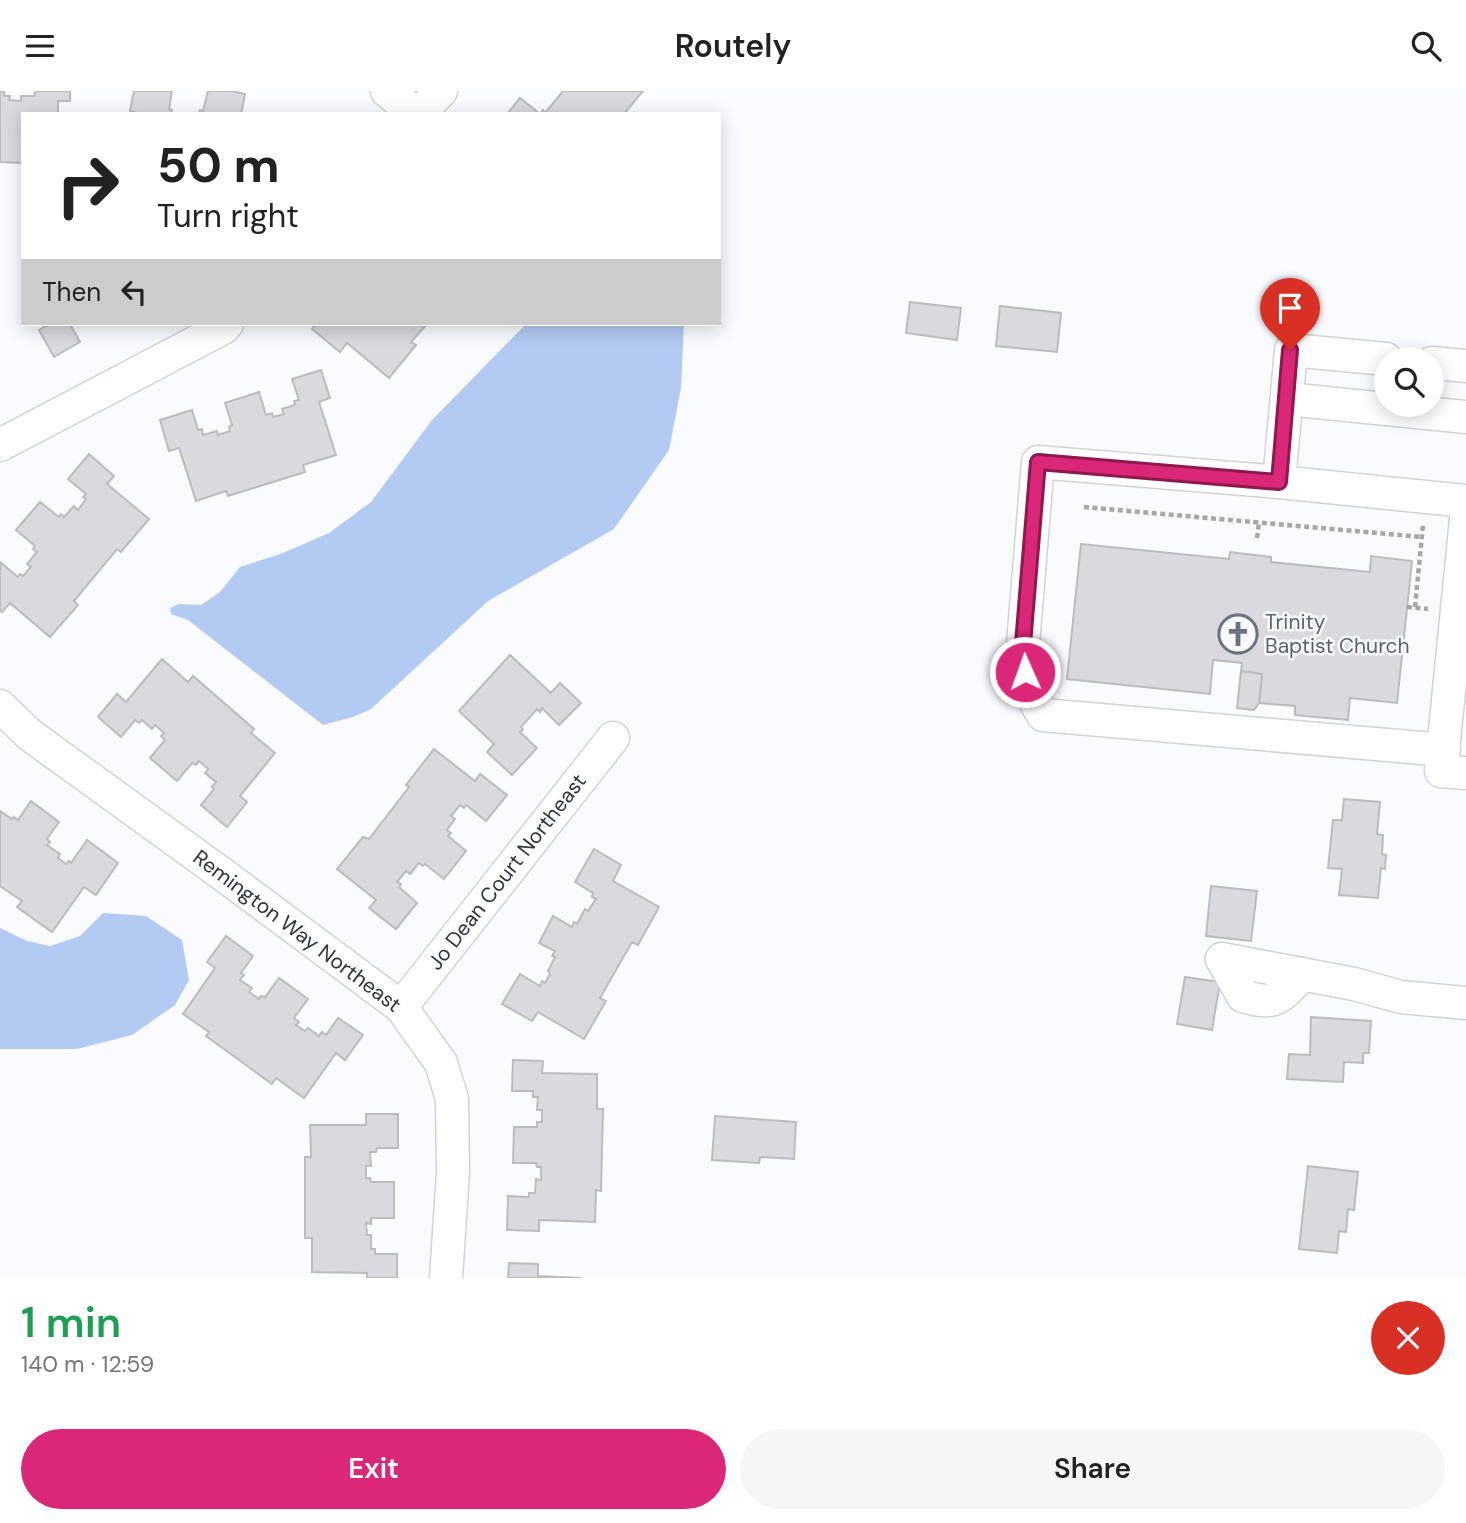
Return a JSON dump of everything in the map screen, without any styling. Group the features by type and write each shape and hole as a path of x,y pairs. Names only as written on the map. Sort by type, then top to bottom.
{"street":[{"path":"387,91 414,112"},
{"path":"419,112 441,91"},
{"path":"0,445 225,326"},
{"path":"1279,482 1290,350 1374,358"},
{"path":"1444,364 1466,366"},
{"path":"1287,399 1466,417"},
{"path":"1444,750 1043,715 1034,701 1022,656 1038,462 1466,501"},
{"path":"1466,519 1441,771 1466,773"},
{"name":"Remington Way Northeast","path":"0,706 30,735 401,1007 441,1063 452,1099 453,1173 446,1278"},
{"name":"Jo Dean Court Northeast","path":"401,1007 613,738"},
{"path":"1303,974 1401,997 1466,1003"}],"path":[{"path":"1415,607 1426,496"},
{"path":"1084,507 1422,537"},
{"path":"1257,537 1259,523"}],"water":[{"path":"524,326 684,326 681,388 669,450 614,529 488,601 371,709 323,725 188,620 171,614 170,608 179,604 201,605 220,592 240,567 283,553 329,533 371,502 432,420"},
{"path":"103,913 146,916 182,940 189,980 175,1005 132,1035 77,1049 0,1049 0,928 27,941 50,946 80,936"}],"building":[{"path":"0,91 4,91 4,96 10,96 9,100 21,101 21,96 34,96 35,92 70,91 70,101 58,101 58,112 21,112 21,163 0,162"},
{"path":"134,91 172,91 169,109 171,112 130,111"},
{"path":"208,91 245,94 241,112 200,112 203,111"},
{"path":"563,91 643,91 626,112 546,112"},
{"path":"520,98 538,112 509,112"},
{"path":"910,302 961,308 957,340 906,333"},
{"path":"1000,306 1061,313 1057,352 996,346"},
{"path":"46,326 71,326 80,342 54,357 39,330"},
{"path":"314,326 425,326 411,342 416,345 389,378 347,343 340,352 312,329"},
{"path":"321,370 330,398 319,402 336,455 303,465 305,472 228,496 226,491 196,501 179,448 169,451 160,420 192,410 198,430 202,429 203,435 217,431 218,435 230,431 229,427 232,425 225,403 259,392 266,415 272,413 273,417 284,414 282,409 295,405 294,401 299,400 292,379"},
{"path":"89,454 114,476 107,484 149,519 121,552 117,549 74,601 78,605 50,637 10,603 2,612 0,610 0,562 18,577 20,574 23,576 31,567 27,564 37,552 33,549 35,546 16,530 40,502 59,517 61,514 64,517 74,506 78,510 86,499 83,497 86,494 68,479"},
{"name":"Trinity Baptist Church","path":"1081,544 1229,559 1230,552 1271,557 1271,562 1370,572 1371,556 1412,561 1397,703 1350,698 1348,720 1295,715 1295,706 1259,703 1262,674 1241,671 1242,663 1213,660 1210,694 1067,679"},
{"path":"510,655 551,693 560,683 581,703 559,725 542,708 540,712 537,709 521,727 523,730 520,732 537,748 512,775 487,752 494,744 459,711"},
{"path":"162,659 188,682 193,676 254,729 251,733 275,753 240,796 247,802 227,827 201,805 214,789 212,787 216,782 205,773 208,769 199,761 196,765 192,763 177,781 150,758 165,740 161,736 164,733 155,725 152,729 142,720 139,723 135,720 121,737 98,717 117,694 126,702"},
{"path":"1241,671 1262,674 1259,703 1254,710 1237,708"},
{"path":"434,749 475,781 480,774 507,795 486,821 466,805 464,808 460,805 451,816 455,819 447,830 451,833 448,836 466,851 444,879 425,864 423,866 419,863 410,874 406,871 397,882 417,903 396,929 369,908 376,900 337,869 363,837 369,839"},
{"path":"1344,799 1380,802 1377,834 1383,835 1382,854 1386,855 1385,869 1381,868 1378,898 1339,895 1342,869 1328,868 1333,820 1342,820"},
{"path":"31,801 59,822 47,839 50,842 47,845 60,854 58,858 66,864 69,861 71,863 87,840 118,863 96,895 84,887 52,932 17,907 22,901 0,886 0,811 18,820"},
{"path":"594,849 621,865 613,881 659,907 638,945 632,942 600,998 606,1001 584,1039 538,1012 532,1021 502,1004 520,974 540,986 542,981 545,983 555,951 539,943 553,916 572,927 596,899 592,897 593,893 575,882"},
{"path":"1211,886 1257,891 1251,941 1206,936"},
{"path":"226,936 253,956 241,973 244,975 240,980 252,988 249,992 259,999 261,996 265,997 279,978 308,999 294,1018 299,1022 296,1025 305,1031 308,1028 319,1036 322,1032 326,1035 338,1018 363,1035 345,1060 336,1053 304,1098 276,1078 272,1084 206,1036 209,1032 183,1014 215,968 207,962"},
{"path":"1185,977 1220,982 1212,1030 1177,1024"},
{"path":"1311,1017 1371,1021 1369,1053 1363,1053 1363,1063 1344,1062 1343,1082 1287,1079 1289,1054 1310,1055"},
{"path":"513,1060 543,1061 542,1073 597,1074 597,1109 603,1109 601,1191 596,1190 595,1222 539,1220 539,1231 507,1230 508,1196 529,1197 529,1193 535,1193 536,1179 541,1180 541,1167 537,1167 536,1163 513,1163 514,1127 537,1127 537,1122 542,1122 542,1110 537,1110 538,1097 533,1097 533,1091 512,1091"},
{"path":"366,1114 398,1114 398,1148 377,1148 376,1152 370,1152 371,1166 366,1166 366,1178 370,1178 371,1182 394,1182 394,1218 371,1218 371,1224 366,1223 367,1235 371,1235 371,1249 375,1249 375,1254 397,1254 397,1278 367,1278 367,1273 312,1272 312,1238 305,1238 305,1157 311,1157 310,1125 366,1125"},
{"path":"715,1116 796,1122 794,1159 760,1157 759,1163 712,1160"},
{"path":"1308,1166 1358,1172 1354,1210 1348,1209 1346,1232 1339,1231 1337,1253 1299,1249"},
{"path":"509,1263 538,1264 538,1276 581,1278 508,1278"}],"place":[{"name":"Trinity Baptist Church","path":"1238,634"}],"route":[{"path":"1025,672 1022,656 1038,462 1279,482 1290,350"}]}
